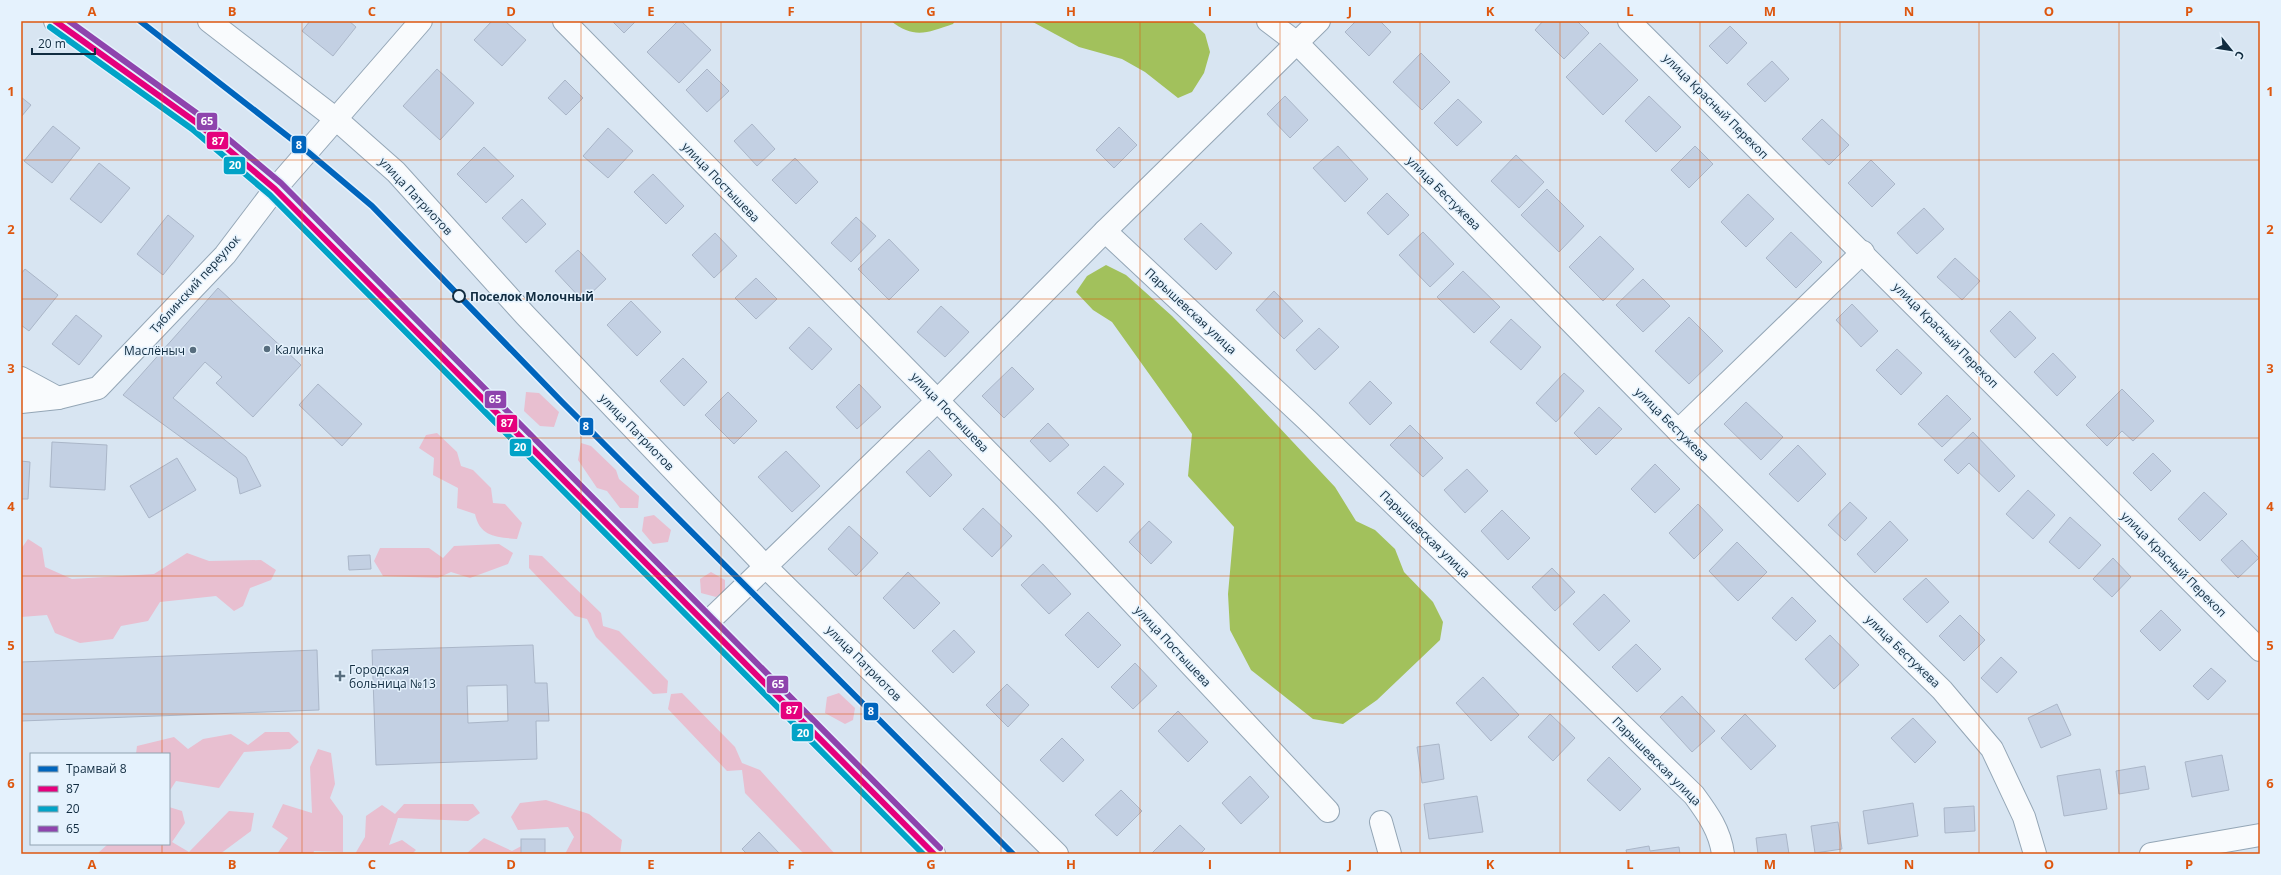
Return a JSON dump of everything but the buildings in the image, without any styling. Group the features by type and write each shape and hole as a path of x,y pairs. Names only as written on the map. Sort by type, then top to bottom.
{"street":[{"path":"55,21 197,123 275,189 934,854"},
{"name":"улица Патриотов","path":"209,21 336,119 396,172 525,315 766,567 1057,854"},
{"name":"Тяблинский переулок","path":"21,402 58,398 98,388 225,254 275,189 421,21"},
{"name":"улица Постышева","path":"564,21 1050,515 1328,811"},
{"name":"улица Бестужева","path":"1268,21 1297,43 1678,431 1947,695 1992,749 2024,817 2035,854"},
{"path":"706,624 938,400 1105,231 1319,21"},
{"name":"улица Красный Перекоп","path":"1630,21 2260,650"},
{"name":"Парышевская улица","path":"1105,231 1307,420 1694,795 1711,818 1721,841 1723,854"},
{"path":"1678,431 1863,252"},
{"path":"21,378 58,398"},
{"path":"1381,822 1390,854"},
{"path":"2151,854 2260,835"}],"shaded area":[{"path":"891,21 955,21 953,24 921,33 899,27"},
{"path":"1031,21 1191,21 1205,34 1210,52 1204,73 1192,92 1178,98 1145,72 1122,59 1079,47"},
{"path":"1106,265 1126,275 1172,316 1232,377 1335,487 1356,521 1375,530 1395,549 1404,572 1433,602 1443,622 1440,640 1377,700 1343,724 1313,719 1251,670 1230,630 1228,594 1234,527 1188,476 1192,434 1112,322 1093,310 1076,292 1087,276"},
{"path":"526,392 539,393 559,412 554,427 540,426 524,411"},
{"path":"437,433 457,452 461,466 473,470 491,488 493,503 505,504 522,523 517,539 490,534 477,522 475,514 457,508 458,488 433,475 434,458 419,448 426,435"},
{"path":"581,443 591,446 616,470 619,479 639,496 638,508 620,508 607,491 597,488 578,460"},
{"path":"654,515 671,530 668,542 653,544 642,531 644,517"},
{"path":"28,539 42,548 45,567 72,579 154,574 187,553 209,561 261,560 276,570 271,580 250,588 243,606 234,611 216,596 160,602 148,621 121,626 113,639 80,643 55,633 47,615 21,617 21,549"},
{"path":"499,544 513,553 508,564 470,578 451,572 438,578 383,576 374,561 380,548 429,548 443,558 454,546"},
{"path":"529,555 542,556 601,613 603,626 619,631 668,681 667,693 653,694 596,637 587,619 575,616 529,568"},
{"path":"711,572 725,580 725,591 716,597 701,593 700,579"},
{"path":"682,693 735,747 742,763 760,770 835,854 804,854 745,793 742,770 727,771 668,709 671,694"},
{"path":"839,693 855,708 853,720 845,724 825,713 827,697"},
{"path":"265,732 289,732 299,742 290,749 244,752 219,788 176,781 170,790 170,753 136,753 137,746 174,737 188,749 203,739 231,734 248,745"},
{"path":"318,749 331,753 335,784 330,798 343,816 343,852 314,851 313,854 277,854 288,838 272,827 283,804 312,813 310,767"},
{"path":"546,800 589,814 622,840 620,854 565,854 574,837 568,827 518,830 511,817 520,803"},
{"path":"404,804 473,804 480,813 468,821 398,818 389,845 402,840 416,850 412,854 355,854 365,837 366,816 382,805 395,814"},
{"path":"170,807 182,811 185,823 172,842 189,852 229,811 254,813 251,831 220,854 97,854 107,845 170,845"},
{"path":"484,838 512,851 531,841 539,854 466,854"}],"tram line":[{"name":"8","path":"140,21 308,152 372,206 562,402 1013,854"}],"transit line":[{"name":"87","path":"55,21 197,123 275,189 934,854"},
{"name":"65","path":"69,21 202,117 281,183 940,848"},
{"name":"20","path":"50,27 192,129 270,195 923,854"}],"place":[{"name":"Поселок Молочный","path":"459,296"},
{"name":"Калинка","path":"267,349"},
{"name":"Маслёныч","path":"193,350"},
{"name":"Городская больница №13","path":"340,676"}]}
